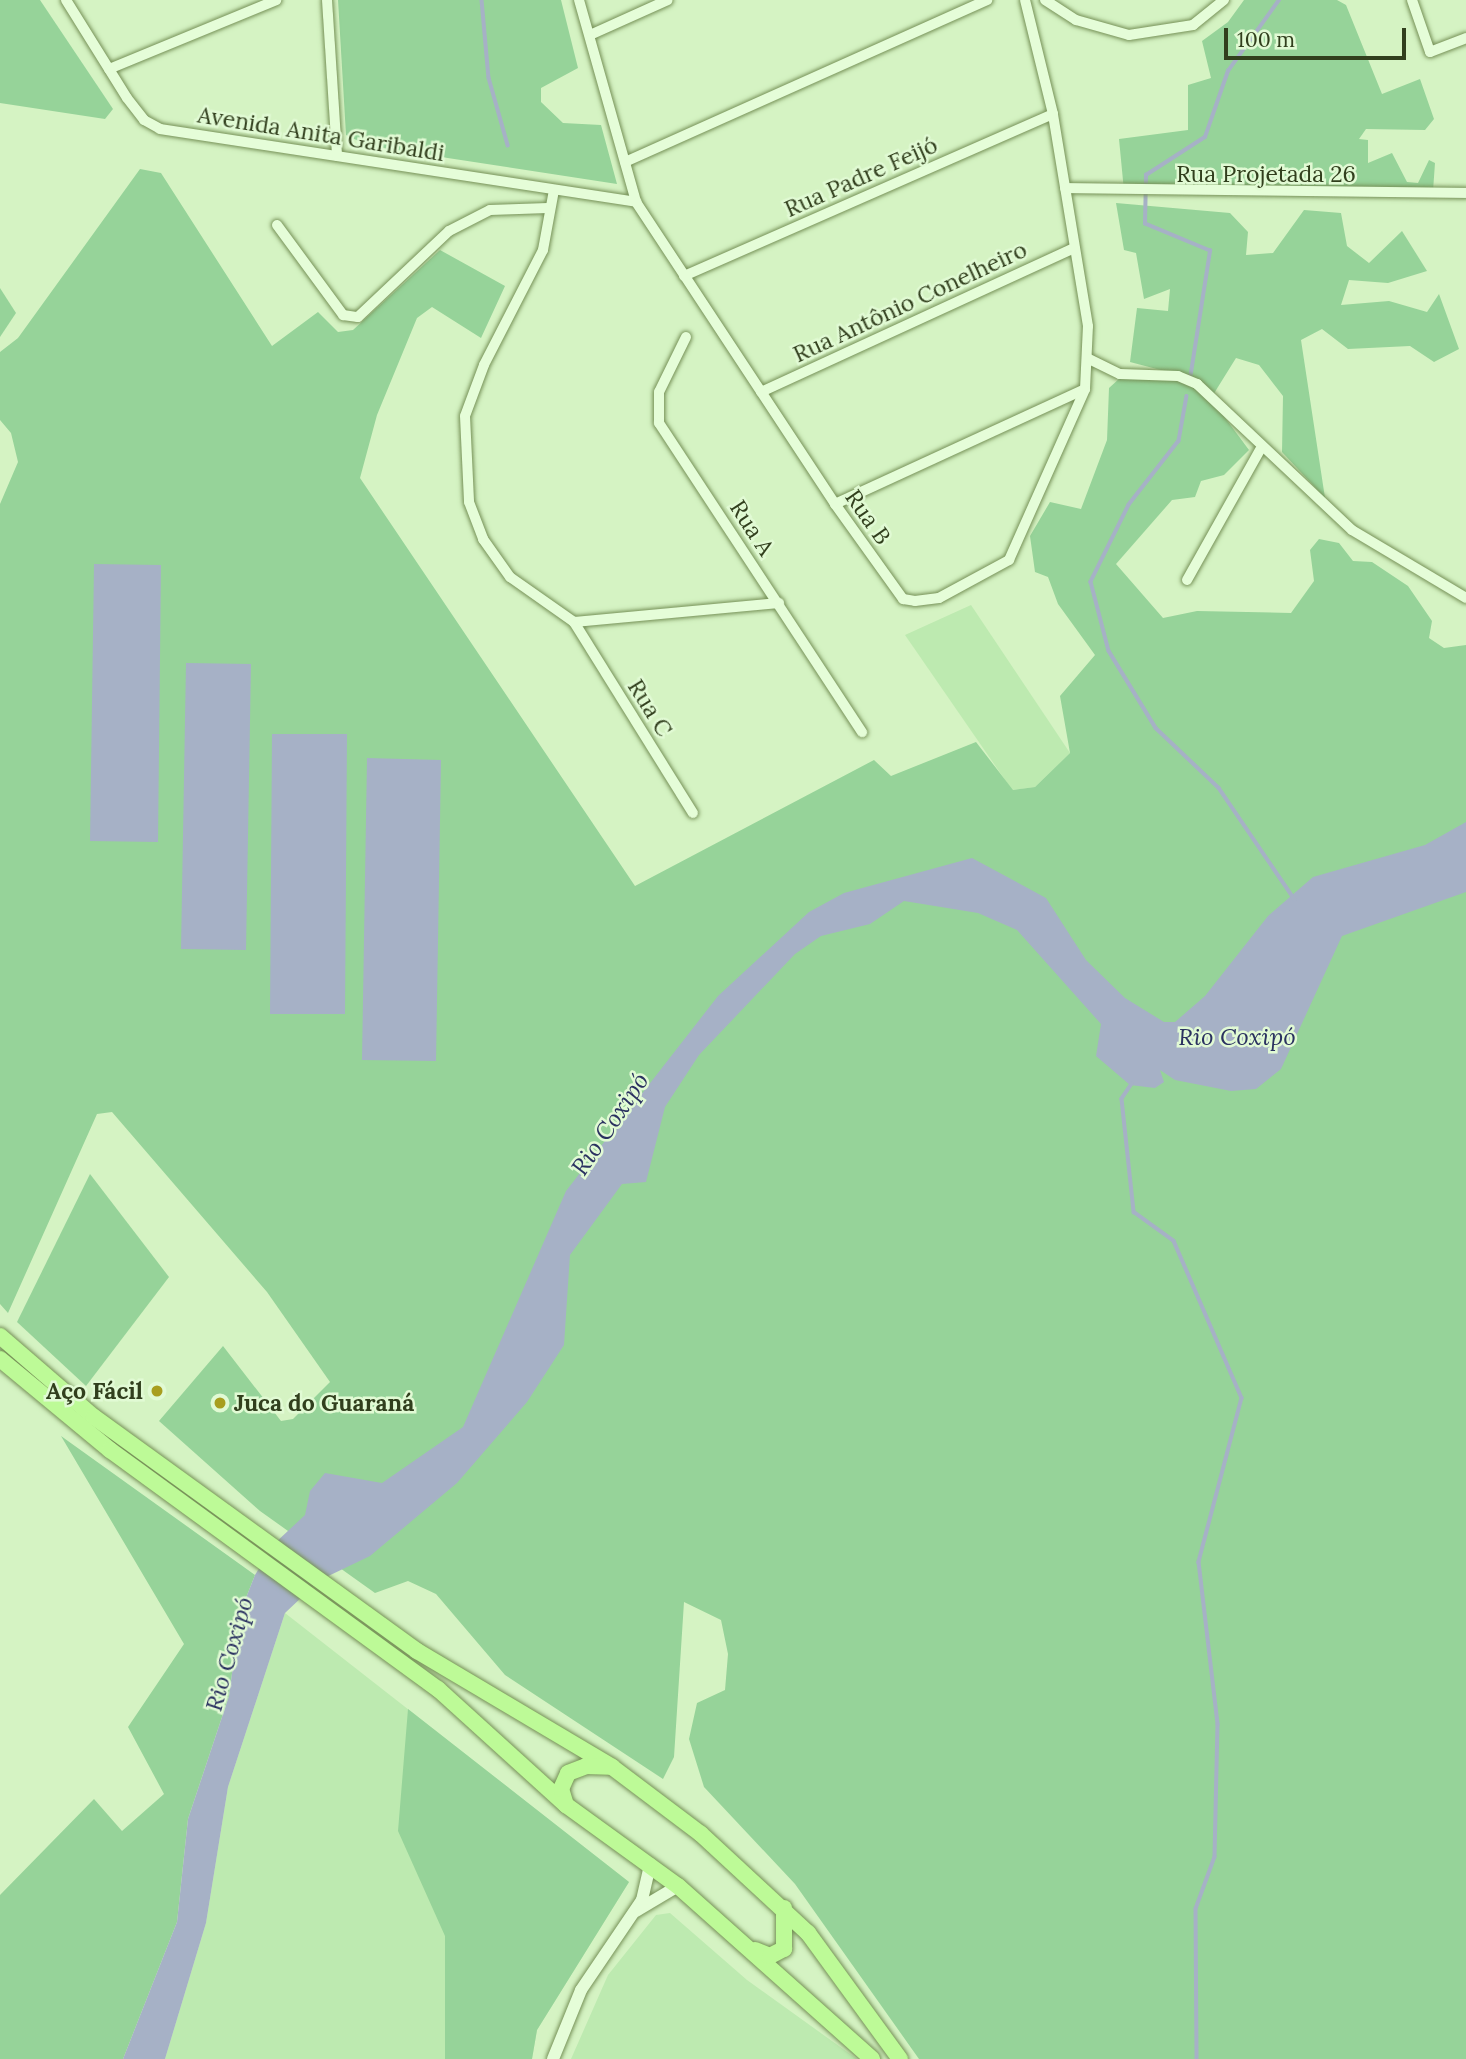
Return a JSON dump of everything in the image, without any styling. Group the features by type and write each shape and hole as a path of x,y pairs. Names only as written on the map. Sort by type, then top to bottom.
{"main road":[{"path":"0,1336 94,1417 467,1685 612,1768 785,1908 900,2059"},
{"path":"0,1359 236,1543 365,1633 438,1689 566,1805 678,1886 872,2059"},
{"path":"566,1805 561,1789 568,1773 586,1766 612,1768"},
{"path":"744,1944 770,1956 785,1949 785,1908"}],"street":[{"name":"Avenida Anita Garibaldi","path":"66,0 144,120 160,129 636,202"},
{"path":"109,69 276,0"},
{"path":"327,0 337,156"},
{"name":"Rua B","path":"579,0 636,202 835,504 903,599 939,598 995,572 1016,549 1085,389"},
{"path":"590,35 668,0"},
{"path":"625,162 987,0"},
{"path":"835,504 1085,389 1089,359 1065,188 1053,114 1025,0"},
{"path":"1045,0 1076,20 1129,35 1193,25 1224,0"},
{"path":"1412,0 1430,51 1466,38"},
{"name":"Rua Padre Feijó","path":"684,276 1053,114"},
{"name":"Rua Projetada 26","path":"1065,188 1153,193 1466,192"},
{"path":"554,190 548,208 543,250 484,365 465,416 464,459 469,502 483,539 510,577 575,622 779,603"},
{"path":"277,225 343,315 358,317 449,231 490,210 548,208"},
{"name":"Rua Antônio Conelheiro","path":"761,392 1074,248"},
{"name":"Rua A","path":"686,337 659,392 659,423 862,732"},
{"path":"1089,359 1120,374 1178,376 1197,384 1261,450 1352,530 1466,598"},
{"path":"1188,580 1261,450"},
{"name":"Rua C","path":"575,622 693,813"},
{"path":"553,2059 581,1990 636,1912 650,1864"},
{"path":"636,1912 678,1886"}],"green space":[{"path":"0,0 40,0 113,109 105,119 0,103"},
{"path":"338,0 561,0 578,68 541,88 541,102 563,123 601,125 617,184 369,146 346,135"},
{"path":"1244,0 1337,0 1346,5 1382,94 1420,79 1434,119 1425,130 1366,129 1359,139 1368,140 1368,163 1392,153 1407,182 1418,183 1429,160 1435,163 1433,191 1124,191 1119,139 1188,130 1188,85 1211,78 1202,41 1228,22"},
{"path":"140,169 161,173 272,346 318,312 338,332 353,330 440,250 505,286 481,338 432,307 417,318 377,415 360,478 635,886 874,760 891,776 976,742 1013,790 1035,787 1070,753 1060,696 1095,655 1058,604 1048,577 1035,572 1030,536 1050,502 1081,509 1107,440 1109,388 1120,378 1172,373 1130,362 1137,308 1168,311 1170,289 1144,299 1136,253 1124,250 1116,203 1230,213 1248,232 1246,255 1273,253 1304,210 1341,213 1347,246 1369,263 1402,231 1427,271 1388,283 1349,280 1341,305 1389,301 1427,312 1439,294 1459,349 1434,362 1410,346 1348,349 1322,329 1301,340 1325,498 1282,452 1283,396 1259,365 1236,358 1213,395 1183,377 1211,399 1249,450 1224,475 1201,481 1195,497 1172,500 1116,564 1163,618 1197,611 1291,613 1314,581 1310,550 1319,539 1339,543 1353,561 1372,562 1408,586 1432,621 1429,638 1444,648 1466,645 1466,2059 919,2059 795,1884 704,1787 689,1739 697,1703 725,1690 728,1654 721,1620 684,1602 674,1757 663,1779 505,1675 436,1594 408,1581 375,1593 260,1511 159,1421 223,1346 281,1421 293,1419 330,1382 267,1292 112,1112 97,1114 8,1313 0,1304 0,504 18,462 11,433 0,420 0,352 18,338"},
{"path":"0,288 16,313 0,337"},
{"path":"971,605 1070,753 1035,787 1012,790 905,635"},
{"path":"90,1174 169,1277 86,1386 17,1322"},
{"path":"61,1436 255,1575 240,1613 229,1696 188,1819 177,1922 123,2059 0,2059 0,1895 94,1799 122,1831 164,1794 128,1727 184,1644"},
{"path":"285,1613 629,1882 537,2030 532,2059 165,2059 206,1923 228,1787"},
{"path":"408,1709 629,1882 537,2030 532,2059 445,2059 445,1936 398,1831"},
{"path":"670,1913 747,1980 857,2059 571,2059 608,1975 656,1915"}],"water":[{"path":"94,564 161,565 158,842 90,841"},
{"path":"186,663 251,664 246,950 181,949"},
{"path":"272,734 347,734 345,1014 270,1014"},
{"path":"367,758 441,760 436,1061 362,1060"},
{"name":"Rio Coxipó","path":"1466,822 1466,892 1342,936 1281,1069 1256,1089 1231,1091 1175,1080 1160,1070 1164,1082 1155,1088 1130,1085 1096,1056 1101,1024 1017,930 978,913 904,901 870,924 821,936 795,954 699,1055 665,1107 646,1182 622,1184 570,1255 564,1345 527,1402 457,1483 370,1556 320,1580 285,1613 228,1787 206,1923 165,2059 123,2059 177,1922 188,1819 229,1696 240,1613 255,1575 274,1544 305,1515 310,1491 325,1473 382,1483 463,1427 566,1191 718,996 809,912 844,893 972,858 1046,898 1086,960 1125,998 1164,1022 1175,1022 1205,996 1268,916 1313,877 1425,845"}],"waterway":[{"path":"482,0 489,78 508,145"},
{"path":"1190,379 1210,251 1145,224 1146,175 1205,137 1228,71 1279,0"},
{"path":"1187,396 1179,441 1129,505 1091,582 1109,651 1156,728 1219,788 1295,900"},
{"path":"1132,1084 1122,1099 1134,1212 1174,1241 1242,1398 1199,1562 1218,1724 1215,1857 1196,1909 1197,2059"}],"place":[{"name":"Aço Fácil","path":"157,1391"},
{"name":"Juca do Guaraná","path":"220,1403"}]}
